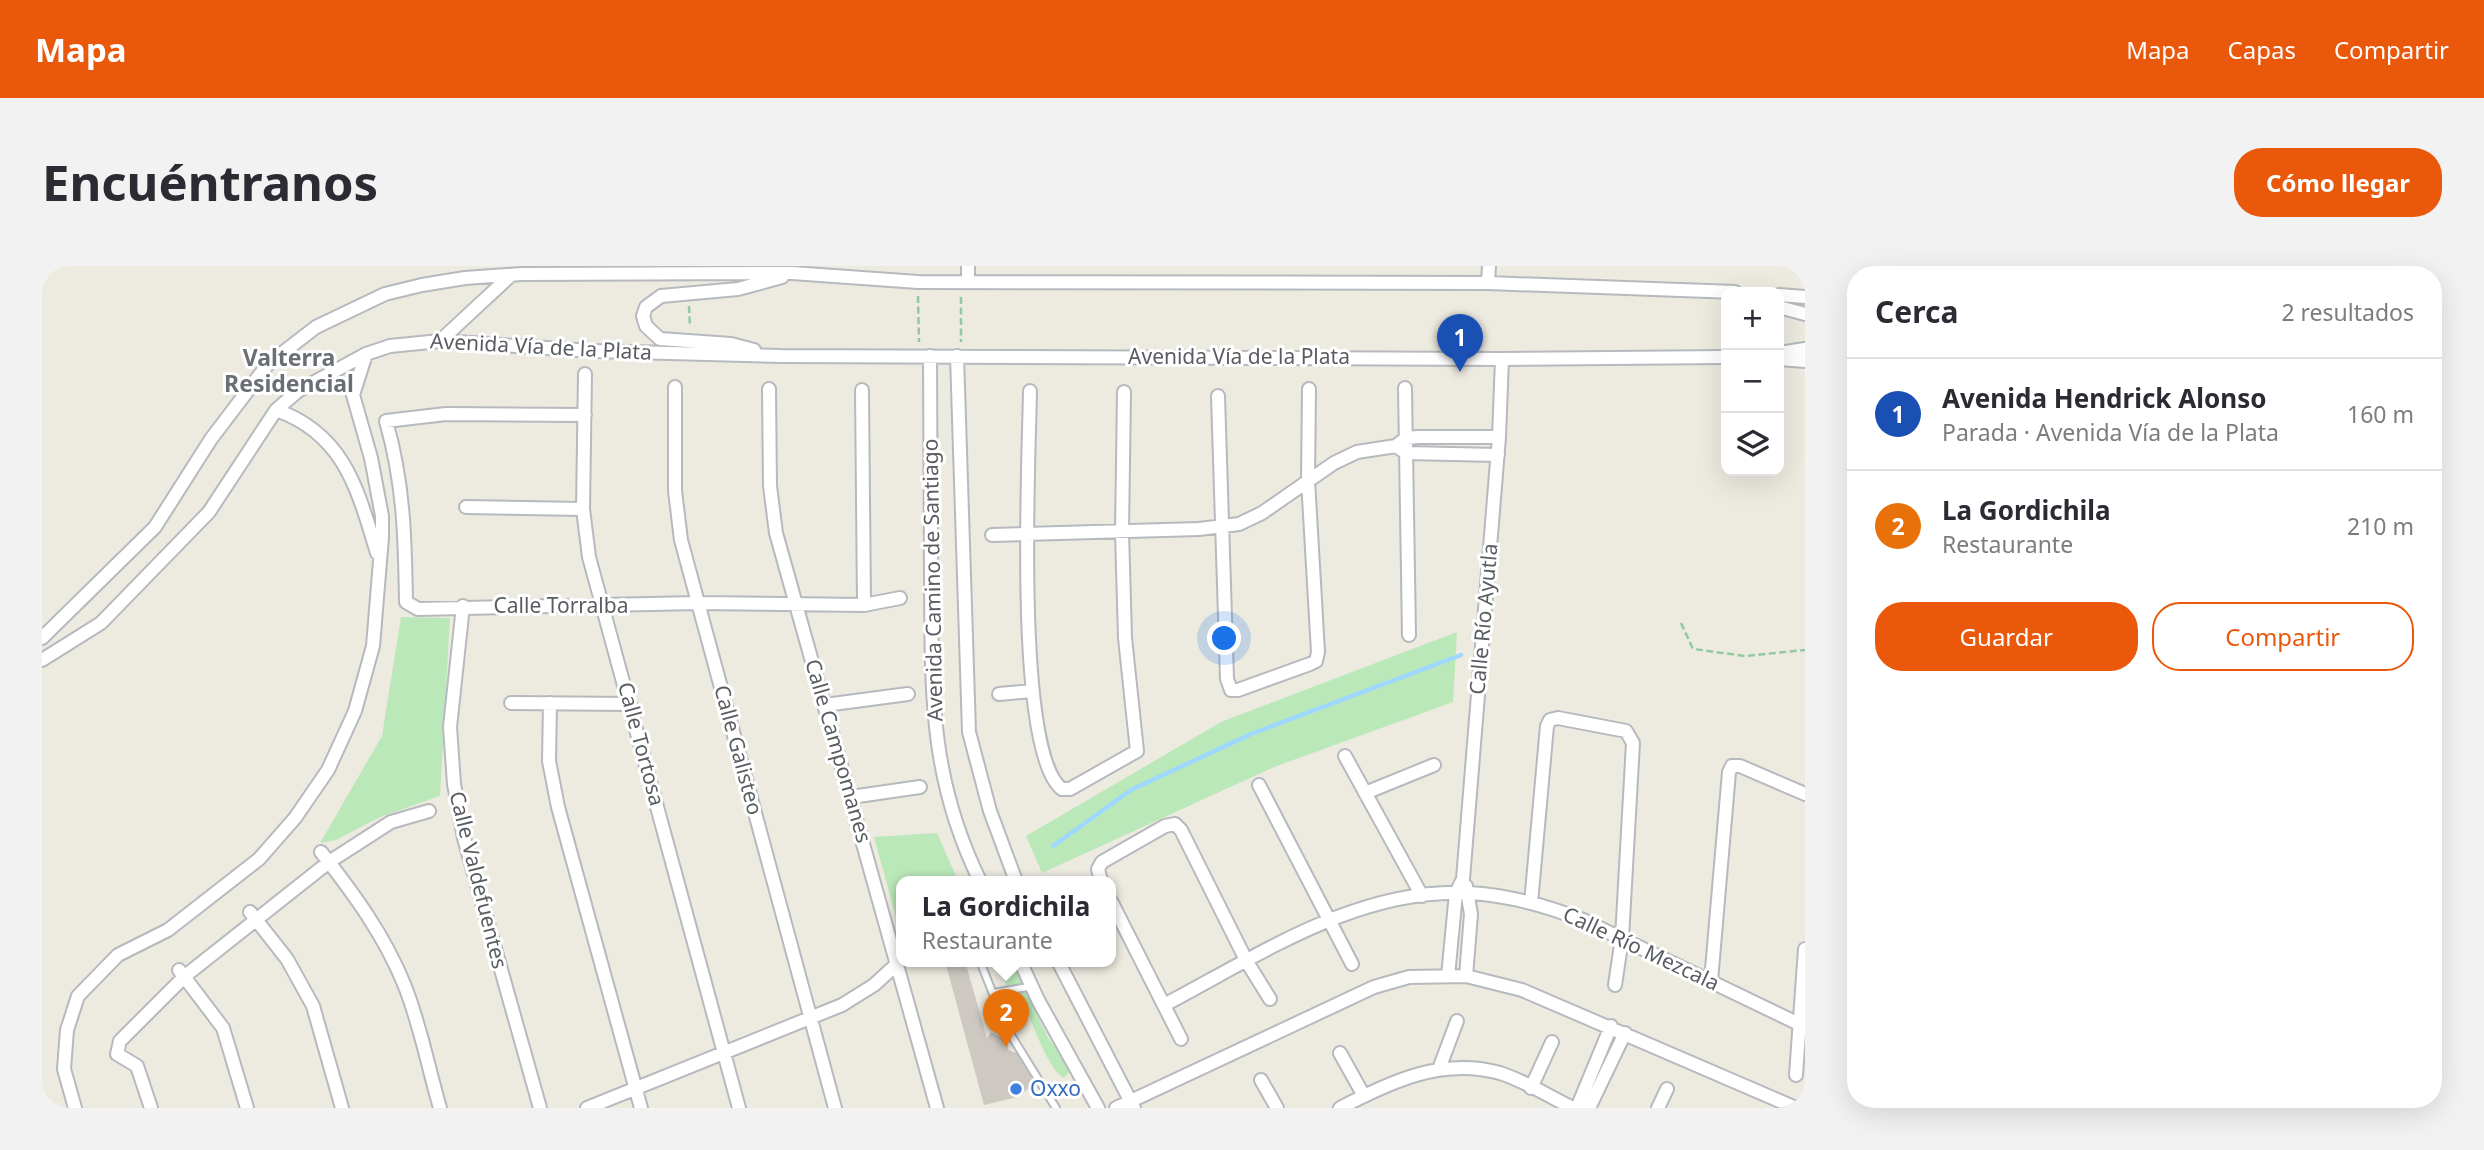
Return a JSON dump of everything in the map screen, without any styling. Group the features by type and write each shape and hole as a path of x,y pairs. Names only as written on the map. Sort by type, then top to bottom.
{"street":[{"path":"965,282 968,266"},
{"path":"1488,283 1489,266"},
{"name":"Avenida Vía de la Plata","path":"42,639 155,527 211,439 268,364 316,327 385,294 410,288 465,278 583,270 792,273 918,282 1488,283 1721,291"},
{"name":"Avenida Vía de la Plata","path":"782,356 731,344 660,339 646,326 643,316 652,299 737,289 792,273"},
{"path":"440,341 510,276"},
{"name":"Avenida Vía de la Plata","path":"1696,290 1721,295"},
{"path":"1784,295 1805,297"},
{"path":"1784,308 1805,314"},
{"name":"Avenida Vía de la Plata","path":"42,660 101,623 209,512 276,410 298,391 366,354 390,346 440,341 593,351 782,356 1502,359 1721,356"},
{"path":"1784,352 1805,349"},
{"path":"75,1108 64,1069 66,1030 78,996 94,976 118,955 168,930 259,859 295,818 328,770 355,711 373,646 379,600 378,557 382,516 353,395 366,354"},
{"name":"Avenida Camino de Santiago","path":"925,356 932,710 943,779 964,847 978,876"},
{"name":"Avenida Camino de Santiago","path":"959,356 969,732 990,811 1014,876"},
{"name":"Calle Río Ayutla","path":"1466,976 1463,879 1498,455 1502,359"},
{"path":"1784,359 1805,360"},
{"name":"Calle Tortosa","path":"585,374 583,509 589,557 739,1108"},
{"name":"Calle Galisteo","path":"675,387 678,519 698,603 835,1108"},
{"path":"1405,388 1402,446 1409,635"},
{"name":"Calle Campomanes","path":"769,389 771,506 784,565 797,602 896,960"},
{"path":"1218,396 1227,679 1230,690 1316,661 1318,652 1308,480 1309,389"},
{"path":"862,390 864,605"},
{"path":"1030,391 1027,611 1032,691 1048,772 1062,789 1070,789 1137,751 1125,638 1122,532 1124,392"},
{"path":"276,410 313,428 344,462 366,510 378,557"},
{"name":"Calle Torralba","path":"585,415 446,414 386,421 398,465 404,508 407,602 418,609 463,606 797,602 864,605 900,598"},
{"path":"992,535 1222,528 1262,513 1308,480 1357,452 1499,437"},
{"path":"1402,446 1498,455"},
{"path":"466,507 583,509"},
{"name":"Calle Valdefuentes","path":"463,606 450,727 454,784 464,838 540,1108"},
{"path":"999,694 1032,691"},
{"path":"825,705 908,694"},
{"path":"510,703 630,704"},
{"path":"550,703 549,761 555,795 641,1108"},
{"path":"1531,903 1547,726 1550,720 1558,718 1626,731 1631,736 1622,938 1615,985"},
{"path":"1345,756 1422,896"},
{"path":"1365,793 1434,765"},
{"path":"1711,981 1729,772 1732,766 1740,766 1805,794"},
{"path":"1259,785 1352,964"},
{"path":"851,797 920,787"},
{"path":"151,1108 138,1066 117,1054 120,1041 182,973 325,857 379,828 429,811"},
{"path":"1099,875 1102,862 1165,826 1175,824 1181,830 1247,962 1270,999"},
{"path":"325,857 350,887 392,957 405,987 440,1108"},
{"name":"Calle Río Ayutla","path":"1448,976 1463,893"},
{"name":"Calle Río Mezcala","path":"1164,1005 1329,920 1379,903 1463,893 1531,903 1583,920 1799,1024"},
{"path":"1116,911 1181,1039"},
{"path":"254,917 287,959 313,1006 342,1108"},
{"path":"1796,1074 1805,949"},
{"path":"587,1108 857,997 896,965"},
{"name":"Calle Campomanes","path":"898,967 937,1108"},
{"path":"1023,967 1098,1108"},
{"path":"1061,967 1132,1105"},
{"path":"182,973 223,1028 247,1108"},
{"path":"1116,1108 1132,1105 1374,987 1409,977 1448,976 1466,976 1522,989 1796,1108"},
{"path":"1439,1069 1457,1021"},
{"path":"1340,1108 1392,1081 1439,1069 1465,1068 1500,1074 1575,1108 1611,1026"},
{"path":"1589,1108 1625,1033"},
{"path":"1531,1088 1552,1042"},
{"path":"1340,1053 1364,1096"},
{"path":"1261,1080 1278,1108"},
{"path":"1658,1108 1667,1089"}],"lane":[{"path":"983,967 1006,1027 1056,1108"},
{"path":"994,993 1033,986"}],"path":[{"path":"918,282 925,356"},
{"path":"959,356 965,282"},
{"path":"688,293 693,341"},
{"path":"1681,623 1693,649 1745,656 1805,650"}],"green space":[{"path":"401,617 450,618 440,796 380,817 336,840 320,843 382,736"},
{"path":"1457,632 1453,702 1274,767 1042,873 1026,836 1221,722"},
{"path":"937,833 956,876 896,876 896,917 874,837"},
{"path":"999,967 1015,967 1048,1038 1066,1060 1069,1072 1064,1078 1047,1057 1027,1010 1016,1011"}],"building":[{"path":"947,967 967,967 987,1038 991,1032 1008,1042 1008,1050 1022,1055 1029,1066 1032,1080 1028,1089 1017,1097 984,1105"}],"waterway":[{"path":"1053,846 1131,790 1251,734 1461,655"}],"place":[{"name":"Avenida Hendrick Alonso","path":"1460,372"},
{"name":"La Gordichila","path":"1006,1047"},
{"name":"Oxxo","path":"1016,1089"}],"district":[{"name":"Valterra Residencial","path":"289,371"}]}
